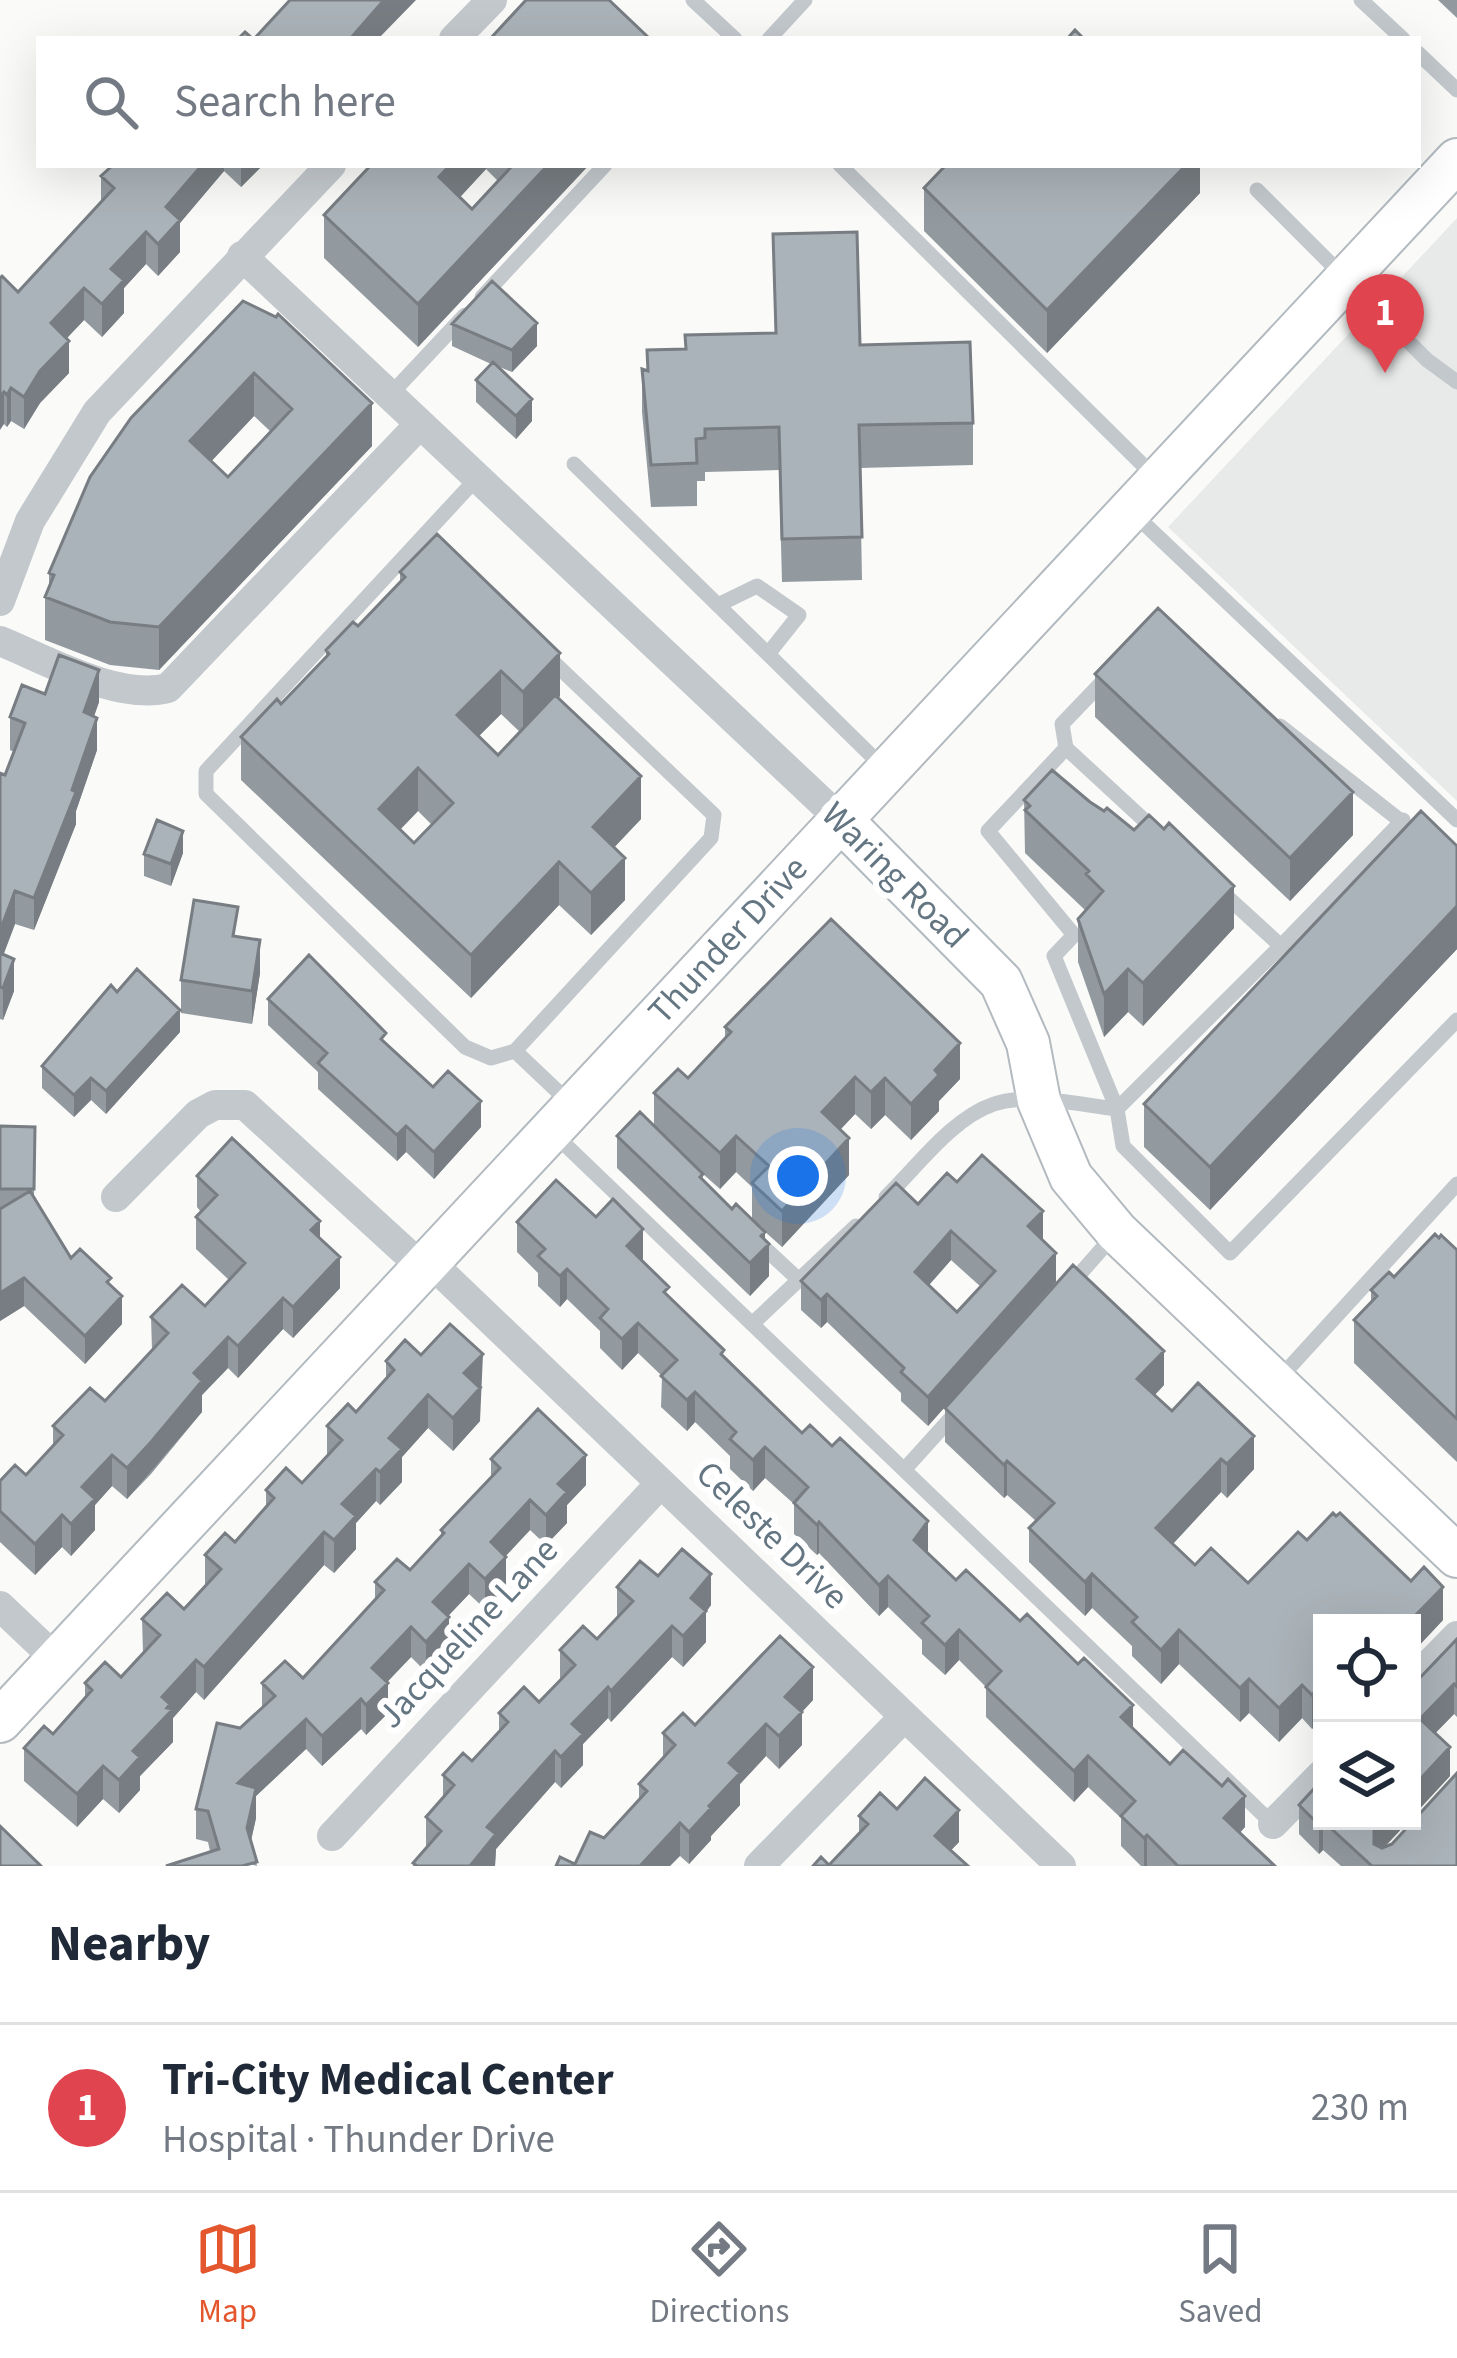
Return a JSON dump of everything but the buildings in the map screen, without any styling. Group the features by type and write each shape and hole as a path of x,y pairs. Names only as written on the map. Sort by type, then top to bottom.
{"street":[{"path":"457,36 492,0"},
{"name":"Thunder Drive","path":"0,1720 1457,160"},
{"path":"0,601 30,520 97,412 328,168"},
{"name":"Waring Road","path":"242,256 841,819 1001,982 1028,1043 1039,1101 1071,1177 1117,1232 1457,1556"},
{"path":"0,641 115,687 147,694 168,688 420,424"},
{"name":"Celeste Drive","path":"116,1198 198,1114 215,1105 245,1105 426,1264 662,1483 1061,1866"},
{"name":"Jacqueline Lane","path":"332,1836 662,1483"},
{"path":"0,1606 57,1660"},
{"path":"1421,1673 1457,1636"},
{"path":"759,1866 904,1717"},
{"path":"1273,1824 1313,1783"}],"lane":[{"path":"693,0 732,36"},
{"path":"772,36 805,0"},
{"path":"1361,0 1400,36"},
{"path":"1421,56 1457,90"},
{"path":"389,396 602,168"},
{"path":"843,168 1143,494 1457,820"},
{"path":"1257,190 1427,360 1457,382"},
{"path":"574,464 886,770"},
{"path":"477,478 206,770 206,794 465,1047 491,1058 514,1051 711,838 714,815 526,636"},
{"path":"423,538 440,555"},
{"path":"718,605 757,586 799,615 768,654"},
{"path":"1128,656 1062,724 1066,748 1165,839"},
{"path":"1270,718 1430,846"},
{"path":"1066,748 988,831 1074,935 1054,956 1117,1109 1123,1146 1230,1253 1457,1020"},
{"path":"1117,1109 1403,820"},
{"path":"1214,885 1281,946"},
{"path":"514,1051 562,1118 752,1324 1273,1824"},
{"path":"877,1206 955,1130 995,1104 1039,1101 1117,1109"},
{"path":"1275,1383 1457,1184"},
{"path":"752,1324 861,1220"},
{"path":"1065,1291 1117,1232"},
{"path":"749,1234 799,1280"},
{"path":"904,1470 977,1389"}],"shaded area":[{"path":"1457,218 1457,801 1168,527"}],"place":[{"name":"Tri-City Medical Center","path":"1385,373"}]}
